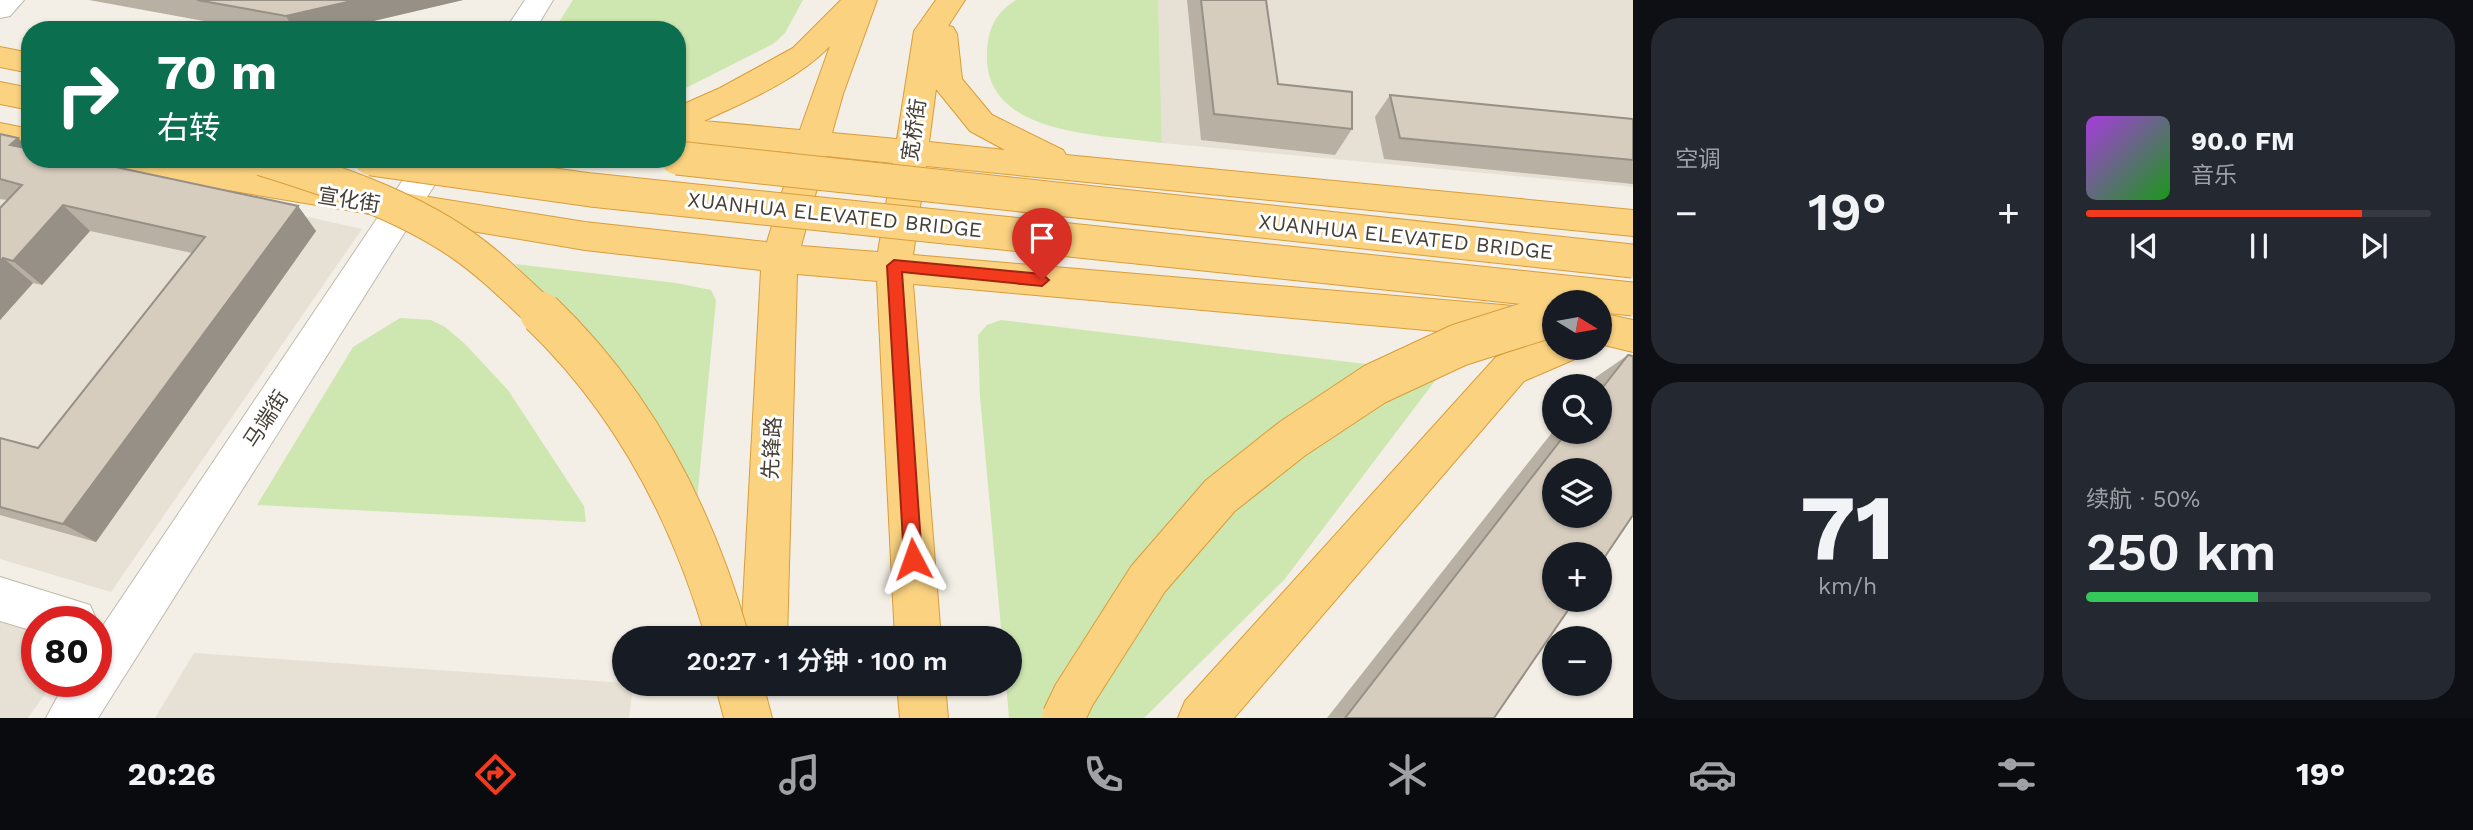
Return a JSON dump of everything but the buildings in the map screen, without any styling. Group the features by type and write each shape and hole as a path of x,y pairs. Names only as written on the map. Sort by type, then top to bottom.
{"highway":[{"path":"686,116 731,96 804,55 860,0"},
{"path":"780,258 827,94 860,0"},
{"path":"947,4 942,46 947,82 981,123 1072,169"},
{"name":"宽桥街","path":"894,266 929,31 947,4"},
{"path":"0,32 21,36"},
{"path":"0,57 21,61"},
{"path":"0,93 21,97"},
{"path":"686,131 1633,223"},
{"path":"0,135 21,139"},
{"name":"XUANHUA ELEVATED BRIDGE","path":"686,160 1633,261"},
{"name":"宣化街","path":"166,168 403,209 584,236 780,258 1542,325"},
{"path":"289,168 380,199 451,237 499,274 549,320 601,377 643,440 689,529 723,626"},
{"name":"XUANHUA ELEVATED BRIDGE","path":"435,168 591,190 1633,300"},
{"name":"先锋路","path":"765,626 780,258"},
{"path":"894,266 917,626"},
{"path":"1612,322 1633,300"},
{"path":"1063,718 1074,695 1148,579 1220,496 1292,439 1375,384 1459,345 1542,319"},
{"path":"1202,718 1510,369 1542,356"},
{"path":"742,696 748,718"},
{"path":"760,718 761,696"},
{"path":"922,696 924,718"}],"street":[{"path":"0,9 10,0"},
{"path":"526,21 539,0"},
{"name":"马端街","path":"112,629 429,168"},
{"path":"0,599 24,606"},
{"name":"马端街","path":"70,718 83,697"}],"shaded area":[{"path":"1158,0 1633,0 1633,187 1162,143"},
{"path":"0,148 21,156 21,168 90,168 362,229 111,592 0,559"},
{"path":"0,621 21,627 21,697 43,697 28,718 0,718"},
{"path":"194,653 612,683 612,696 632,696 629,718 155,718"}],"green space":[{"path":"573,0 803,0 785,33 773,44 686,88 686,21 560,21"},
{"path":"1016,0 1158,0 1162,143 1080,133 1051,126 1025,116 1004,101 991,81 988,44 994,22 1003,10"},
{"path":"515,264 676,283 711,290 716,300 696,511 613,372"},
{"path":"400,318 431,320 445,327 464,343 508,390 584,506 586,522 257,505 353,347"},
{"path":"1001,320 1441,373 1284,580 1144,718 1009,718 1007,696 1022,696 1022,626 1001,626 980,397 978,335 987,325"}],"route":[{"path":"913,559 894,266 1042,280"}]}
